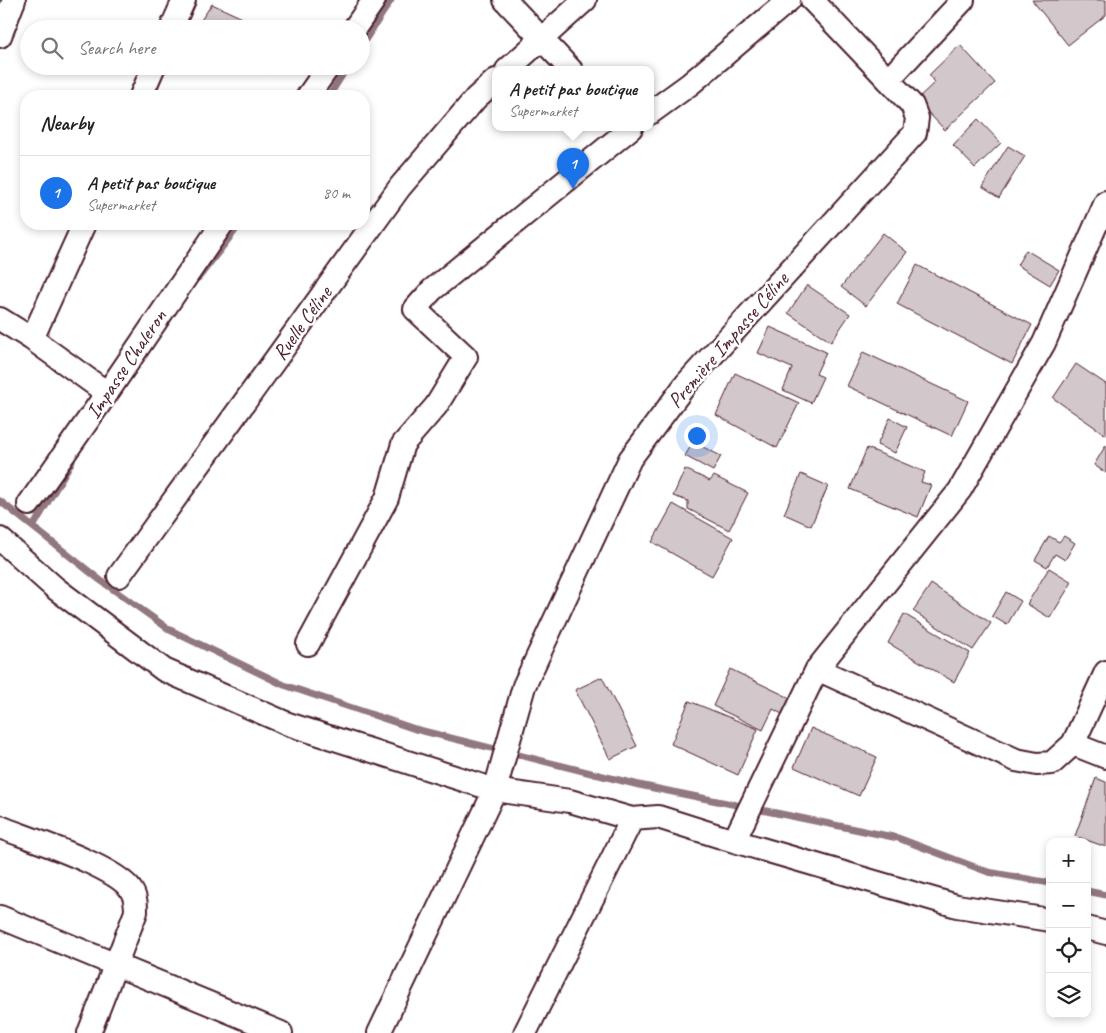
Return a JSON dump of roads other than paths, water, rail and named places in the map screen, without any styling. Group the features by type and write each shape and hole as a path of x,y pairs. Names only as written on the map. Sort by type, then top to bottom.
{"street":[{"path":"0,36 14,0"},
{"path":"175,20 184,0"},
{"path":"360,20 374,0"},
{"path":"505,0 567,66"},
{"path":"511,66 585,0"},
{"path":"654,110 690,84 789,0"},
{"name":"Première Impasse Céline","path":"380,1033 498,780 524,686 630,459 686,384 915,134 917,118 912,105 812,0"},
{"path":"888,80 963,0"},
{"path":"144,90 150,75"},
{"path":"312,90 323,75"},
{"name":"Ruelle Céline","path":"370,229 400,187 476,98 492,84"},
{"path":"308,644 386,498 403,444 436,406 466,357 415,309 432,290 625,131"},
{"path":"734,841 817,669 960,490 1044,343 1106,202"},
{"path":"32,339 81,230"},
{"name":"Impasse Chaleron","path":"29,504 218,230"},
{"name":"Ruelle Céline","path":"119,576 369,230"},
{"path":"0,319 32,339 107,393"},
{"path":"0,539 55,588 164,670 288,724 498,780 632,819 658,817 957,906 1046,919"},
{"path":"817,669 1016,760 1036,764 1052,763 1073,744 1106,672"},
{"path":"1073,744 1106,757"},
{"path":"525,1033 632,819"},
{"path":"0,827 100,867 120,878 131,890 136,900 136,912 89,1033"},
{"path":"0,917 281,1033"},
{"path":"1091,929 1106,933"}],"waterway":[{"path":"370,32 391,0"},
{"path":"333,90 342,75"},
{"path":"199,277 235,230"},
{"path":"33,527 72,461"},
{"path":"0,501 100,580 170,630 284,685 415,729 639,785 898,838 988,872 1046,882"},
{"path":"1091,892 1106,895"}],"place":[{"name":"A petit pas boutique","path":"573,189"}]}
